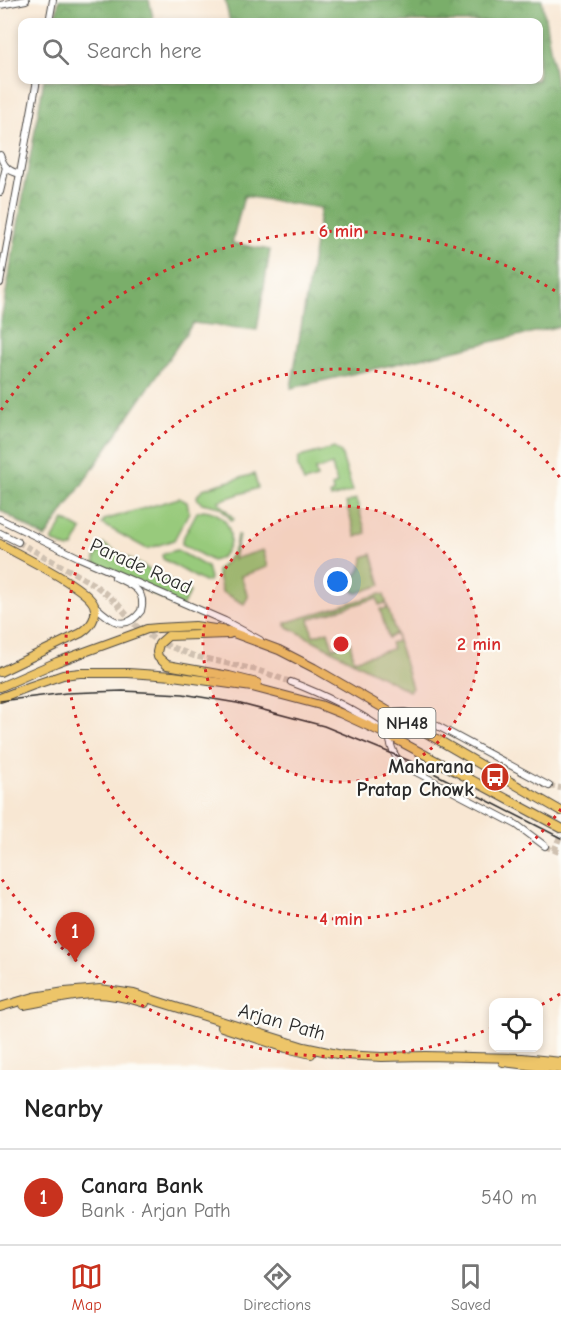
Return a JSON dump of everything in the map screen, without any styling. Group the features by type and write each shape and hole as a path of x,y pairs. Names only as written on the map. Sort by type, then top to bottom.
{"highway":[{"path":"0,544 75,586 88,596 94,606 94,618 81,633 0,672"},
{"name":"NH48","path":"0,687 57,662 147,629 195,626 220,629 269,646 322,672 561,811"},
{"path":"236,633 168,636 159,644 158,657 167,666 246,680 297,699"},
{"name":"NH48","path":"0,698 63,675 80,673 173,676 252,687 340,713 390,736 561,828"}],"main road":[{"name":"Arjan Path","path":"0,1007 34,997 100,989 134,994 304,1047 342,1055 522,1058 561,1062"},
{"name":"Arjan Path","path":"0,1012 55,999 106,995 148,1003 286,1048 319,1056 504,1062 561,1069"}],"street":[{"path":"0,5 26,0"},
{"path":"50,18 53,0"},
{"path":"0,283 36,84"},
{"path":"0,155 6,167 20,174"},
{"path":"0,192 6,167"},
{"name":"Parade Road","path":"0,519 94,564 225,621 269,646"},
{"path":"0,532 18,542"},
{"path":"94,564 140,592 143,601 138,615 123,623 113,621 94,606"},
{"path":"291,682 360,715 390,736 390,747 395,757 408,768 517,825 545,846"},
{"path":"390,713 404,712 417,716 549,786"}],"green space":[{"path":"59,0 149,0 153,18 56,18"},
{"path":"225,0 542,0 561,114 561,326 291,388 321,208 244,196 232,243 270,250 257,330 193,323 45,538 0,510 0,326 43,84 543,84 543,18 229,18"},
{"path":"334,448 341,453 353,491 331,498 332,486 337,484 332,465 315,470 317,478 304,482 298,460 300,457"},
{"path":"254,474 258,488 218,501 234,519 232,521 220,507 198,500 197,496 203,489"},
{"path":"179,498 187,502 189,512 174,540 147,549 102,524 104,520"},
{"path":"356,499 366,533 356,537 346,503"},
{"path":"203,510 222,518 230,534 227,551 212,561 182,544 197,512"},
{"path":"64,520 82,530 73,547 68,549 52,541"},
{"path":"237,535 239,535 234,559 263,550 268,567 241,576 248,597 244,604 222,592 217,573 232,553"},
{"path":"103,544 190,592 181,609 95,563 95,558"},
{"path":"177,550 207,567 209,581 204,582 163,559 162,555 165,553"},
{"path":"372,554 381,585 358,593 354,592 350,580 360,571 363,557"},
{"path":"380,594 384,595 398,640 395,634 388,638 380,609 387,609 386,603 379,605 377,598 309,619 313,636 328,631 333,648 350,642 354,660 392,649 390,643 398,641 412,688 409,691 286,626 286,623"}],"tunnel":[{"path":"18,542 96,586 116,602 136,626 158,642 194,656 257,670 291,682"},
{"path":"549,786 561,788"},
{"path":"554,851 561,834"},
{"path":"545,846 561,853"}],"railway":[{"path":"0,701 66,693 123,691 183,694 237,703 324,726 410,761 561,838"}],"place":[{"name":"Maharana Pratap Chowk","path":"495,777"},
{"name":"Canara Bank","path":"75,962"}]}
